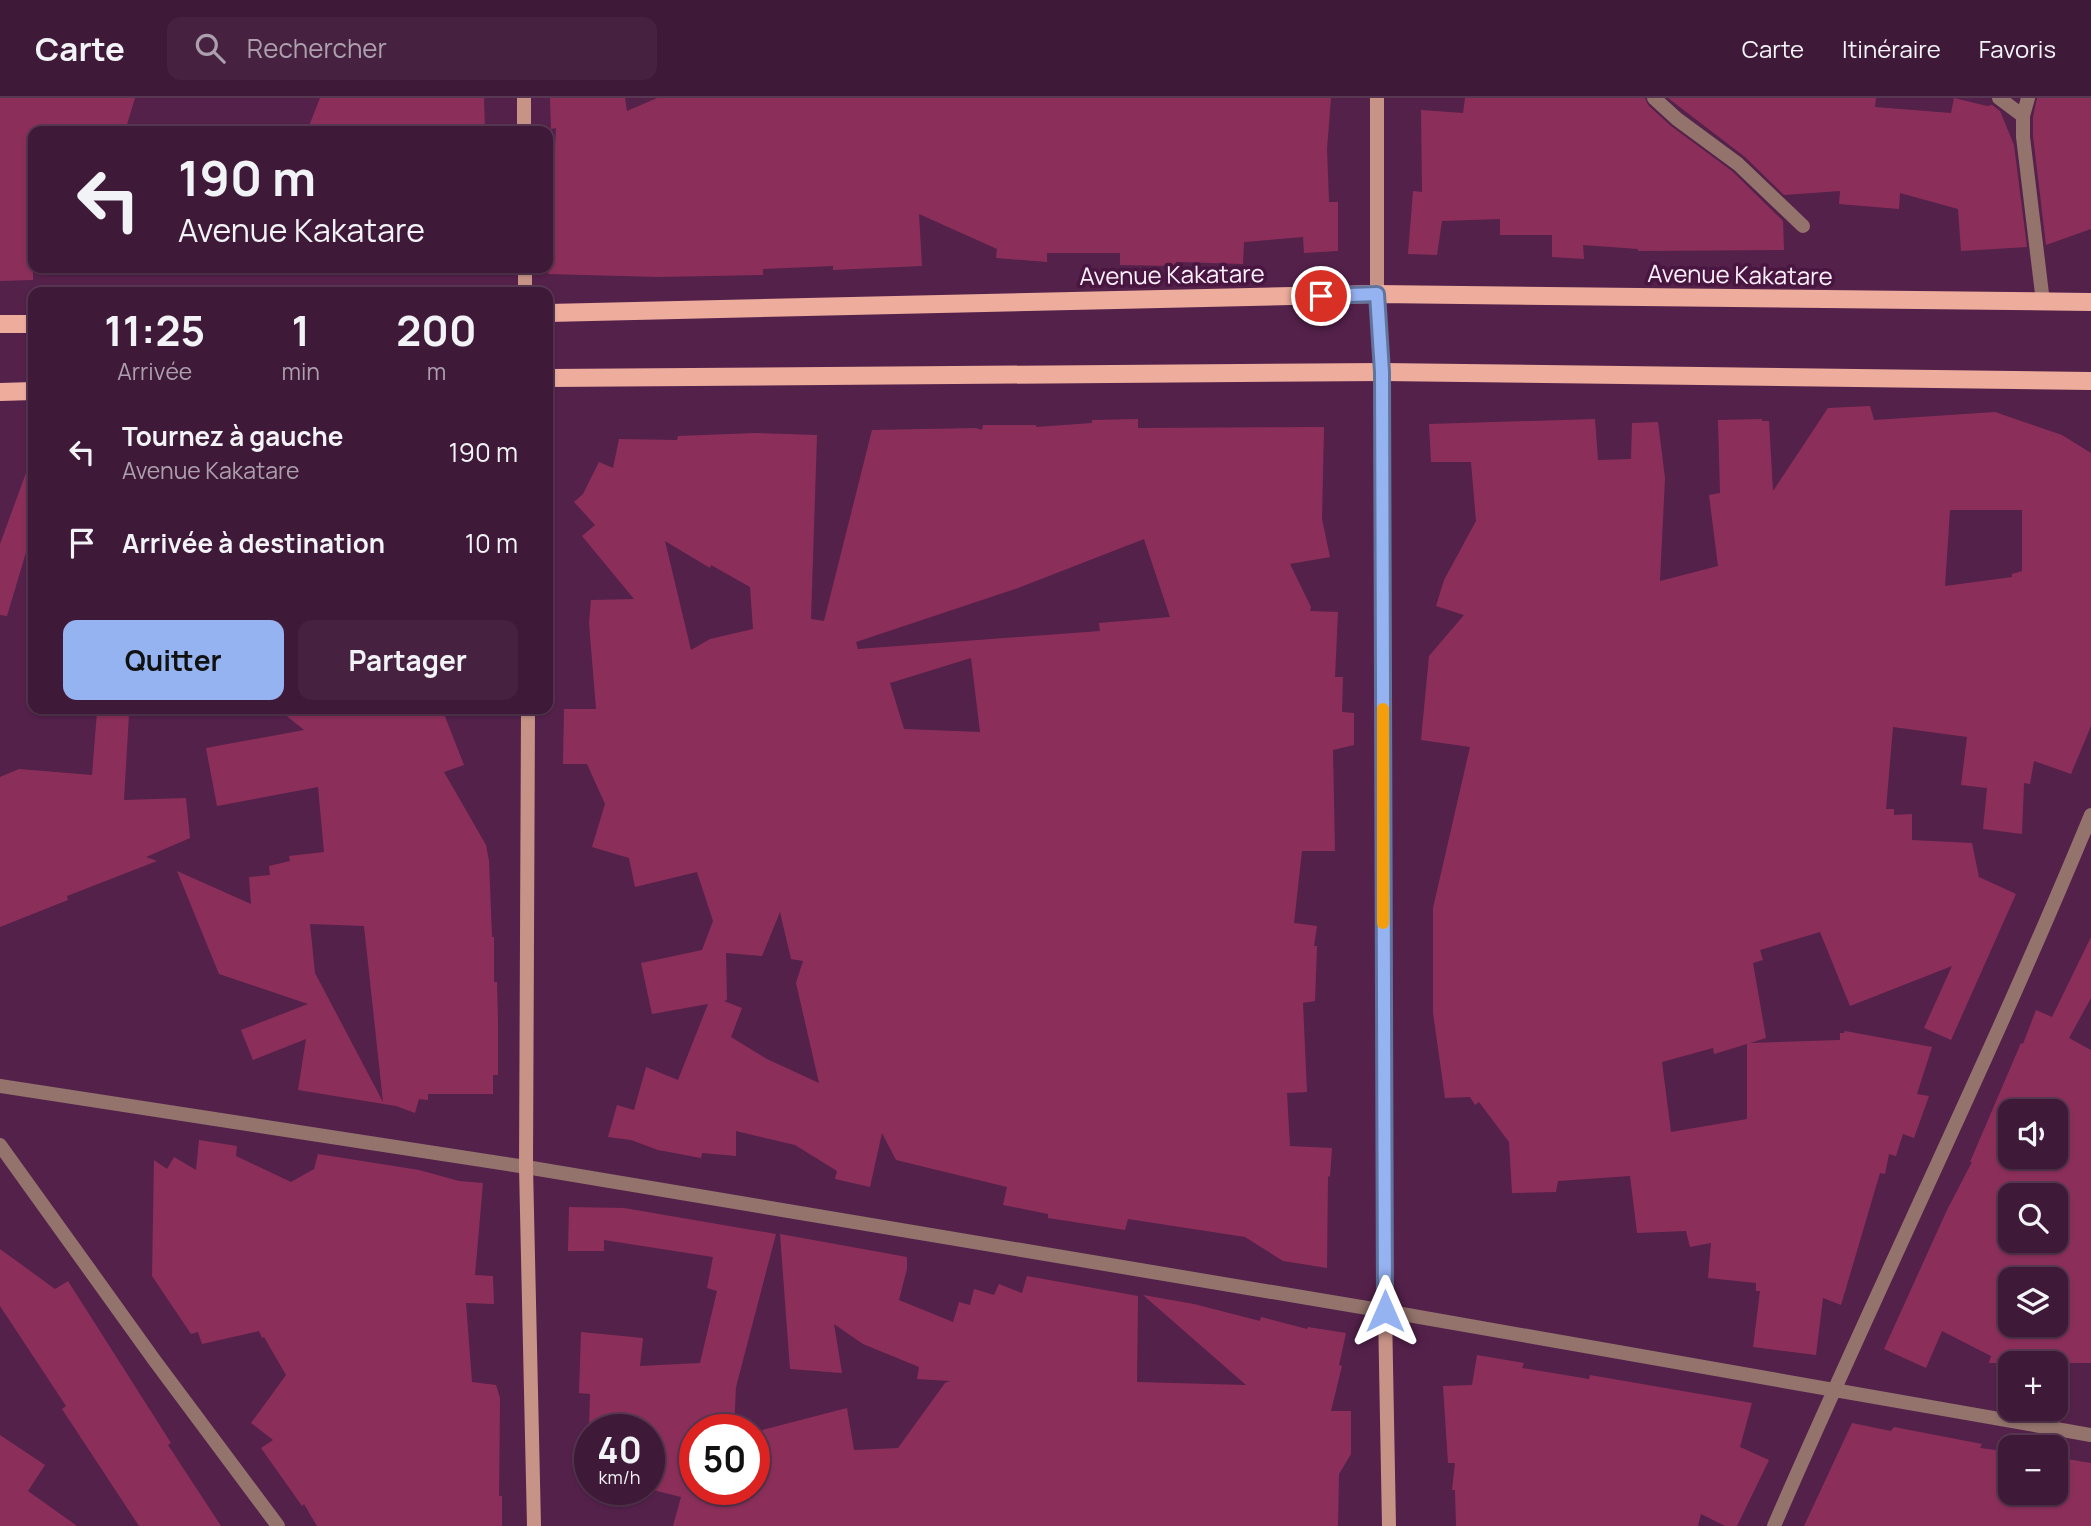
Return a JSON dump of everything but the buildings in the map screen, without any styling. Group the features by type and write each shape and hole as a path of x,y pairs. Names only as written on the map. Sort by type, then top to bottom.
{"main road":[{"path":"524,98 524,126"},
{"path":"1377,98 1377,294 1382,372 1385,1311 1389,1526"},
{"name":"Avenue Kakatare","path":"553,313 1377,294 2091,302"},
{"path":"0,324 28,324"},
{"path":"553,378 1382,372 2091,381"},
{"path":"0,392 28,391"},
{"path":"528,714 526,1167 534,1526"}],"street":[{"path":"1654,98 1677,119 1738,164 1803,226"},
{"path":"1999,98 2023,116"},
{"path":"2028,98 2023,116 2043,302"},
{"path":"1774,1526 1833,1389 2054,904 2091,815"},
{"path":"0,1086 526,1167 1385,1311 2091,1435"},
{"path":"0,1144 155,1361 278,1526"}],"slow traffic":[{"path":"1383,709 1383,923"}],"route":[{"path":"1321,296 1377,294 1382,372 1385,1311"}]}
